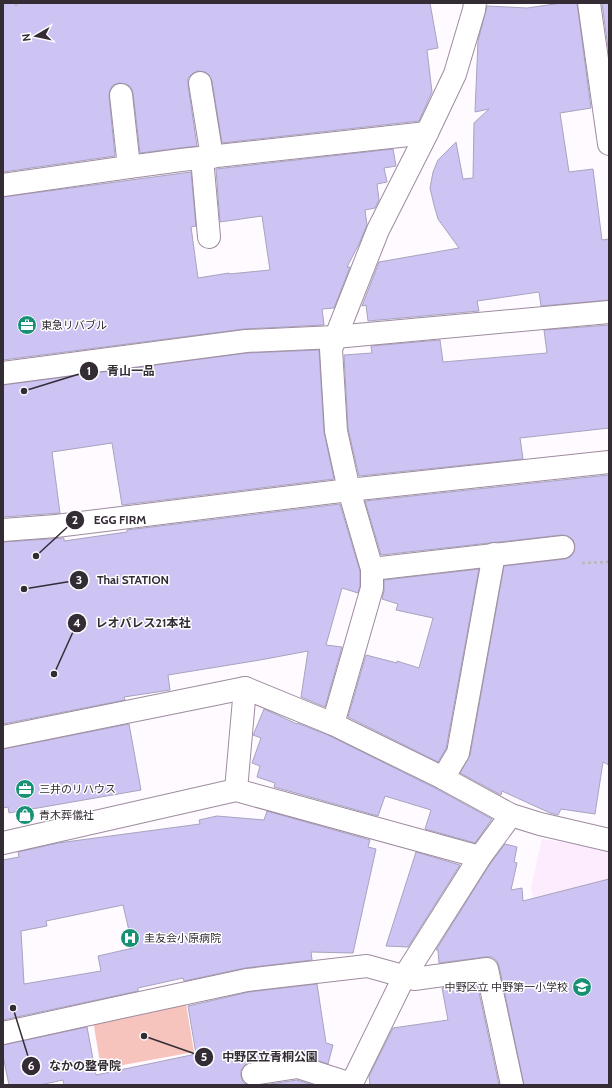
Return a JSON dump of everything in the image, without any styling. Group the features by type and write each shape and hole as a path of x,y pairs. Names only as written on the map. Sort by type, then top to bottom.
{"street":[{"path":"333,724 372,588 372,569 349,490 336,431 331,349 378,230 455,74 475,3"},
{"path":"589,3 609,144"},
{"path":"200,83 207,157 209,237"},
{"path":"122,95 129,167"},
{"path":"3,185 207,157 427,133"},
{"path":"3,373 246,341 335,337 609,312"},
{"path":"3,530 56,526 349,490 609,462"},
{"path":"372,569 563,547"},
{"path":"443,778 458,753 494,554"},
{"path":"236,790 245,688"},
{"path":"3,737 245,688 333,724 443,778 511,815 540,824 609,840"},
{"path":"3,843 236,790 480,857"},
{"path":"253,1074 298,1067 351,1084 404,977 480,857 511,815"},
{"path":"3,1033 247,980 367,966 414,979 487,969 512,1085"}],"shaded area":[{"name":"中野区立 中野第一小学校","path":"542,839 609,850 609,1085 578,1085 531,888"},
{"path":"186,1004 194,1052 101,1069 93,1020"}],"building":[{"path":"3,3 430,3 438,48 427,50 432,92 419,121 222,143 212,81 209,75 205,72 198,71 188,78 197,146 140,153 133,93 131,87 126,84 119,83 113,85 109,96 115,156 3,172"},
{"path":"562,3 577,3 591,108 560,113 569,172 593,169 602,240 609,239 609,300 541,306 539,292 477,301 479,311 368,321 366,305 362,306 379,262 459,248 438,219 430,188 433,172 438,160 456,142 463,179 473,178 474,123 489,109 475,112 478,41 487,6 527,8"},
{"path":"602,3 609,3 609,55"},
{"path":"393,149 396,166 384,168 387,182 377,184 379,200 375,208 365,210 367,225 347,267 350,267 334,308 322,309 324,325 244,329 3,360 3,197 191,172 196,226 191,227 198,278 229,273 270,270 262,216 220,222 216,169"},
{"path":"609,325 609,428 520,438 523,459 359,476 348,429 344,355 372,353 371,346 440,340 443,362 547,353 544,330"},
{"path":"319,350 324,432 334,479 122,505 112,443 52,452 60,513 3,517 3,385 247,353"},
{"path":"609,475 609,765 603,762 595,814 561,809 558,815 550,813 502,791 501,795 460,773 470,755 504,566 565,559 570,557 574,552 575,546 573,540 568,536 562,535 381,555 365,501"},
{"path":"340,504 360,571 360,586 358,593 342,588 326,645 342,647 325,707 301,697 308,651 168,675 170,690 124,697 125,700 3,724 3,542 64,538 64,541 127,532 127,530"},
{"path":"479,569 446,749 438,762 348,717 366,655 397,663 397,661 419,668 433,618 396,610 398,604 382,599 384,580"},
{"path":"264,709 297,724 328,735 437,789 492,819 475,843 425,829 431,810 385,796 378,816 274,787 275,783 257,777 260,766 252,763 261,738 253,735"},
{"path":"129,724 141,790 9,813 8,807 3,808 3,749"},
{"path":"267,811 370,840 368,847 376,849 353,953 311,952 312,960 245,968 184,981 183,978 138,988 138,991 3,1020 3,860 19,857 18,852 58,843 200,824 199,820 217,816 264,820","holes":["123,905 133,948 98,956 101,971 24,984 21,931 47,926 46,921"]},
{"path":"505,844 517,847 514,862 517,863 511,890 522,888 523,901 609,879 609,1085 524,1085 497,961 492,957 485,957 439,963 438,950 436,950 490,864"},
{"path":"416,852 460,865 408,947 386,946"},
{"path":"477,983 499,1085 370,1085 369,1076 393,1028 448,1020 442,988"},
{"path":"317,984 326,1043 333,1045 328,1064 302,1055 251,1062 245,1065 241,1070 243,1082 248,1085 64,1085 63,1080 40,1085 9,1085 3,1056 3,1045 87,1027 96,1075 196,1054 188,1006 249,992"},
{"path":"297,1080 313,1085 264,1085"}],"place":[{"name":"東急リバブル","path":"27,325"},
{"name":"青山一品","path":"24,391"},
{"name":"EGG FIRM","path":"36,556"},
{"name":"Thai STATION","path":"24,589"},
{"name":"レオパレス21本社","path":"54,674"},
{"name":"三井のリハウス","path":"25,789"},
{"name":"青木葬儀社","path":"25,815"},
{"name":"圭友会小原病院","path":"130,938"},
{"name":"中野区立 中野第一小学校","path":"582,987"},
{"name":"なかの整骨院","path":"13,1008"},
{"name":"中野区立青桐公園","path":"144,1036"}]}
